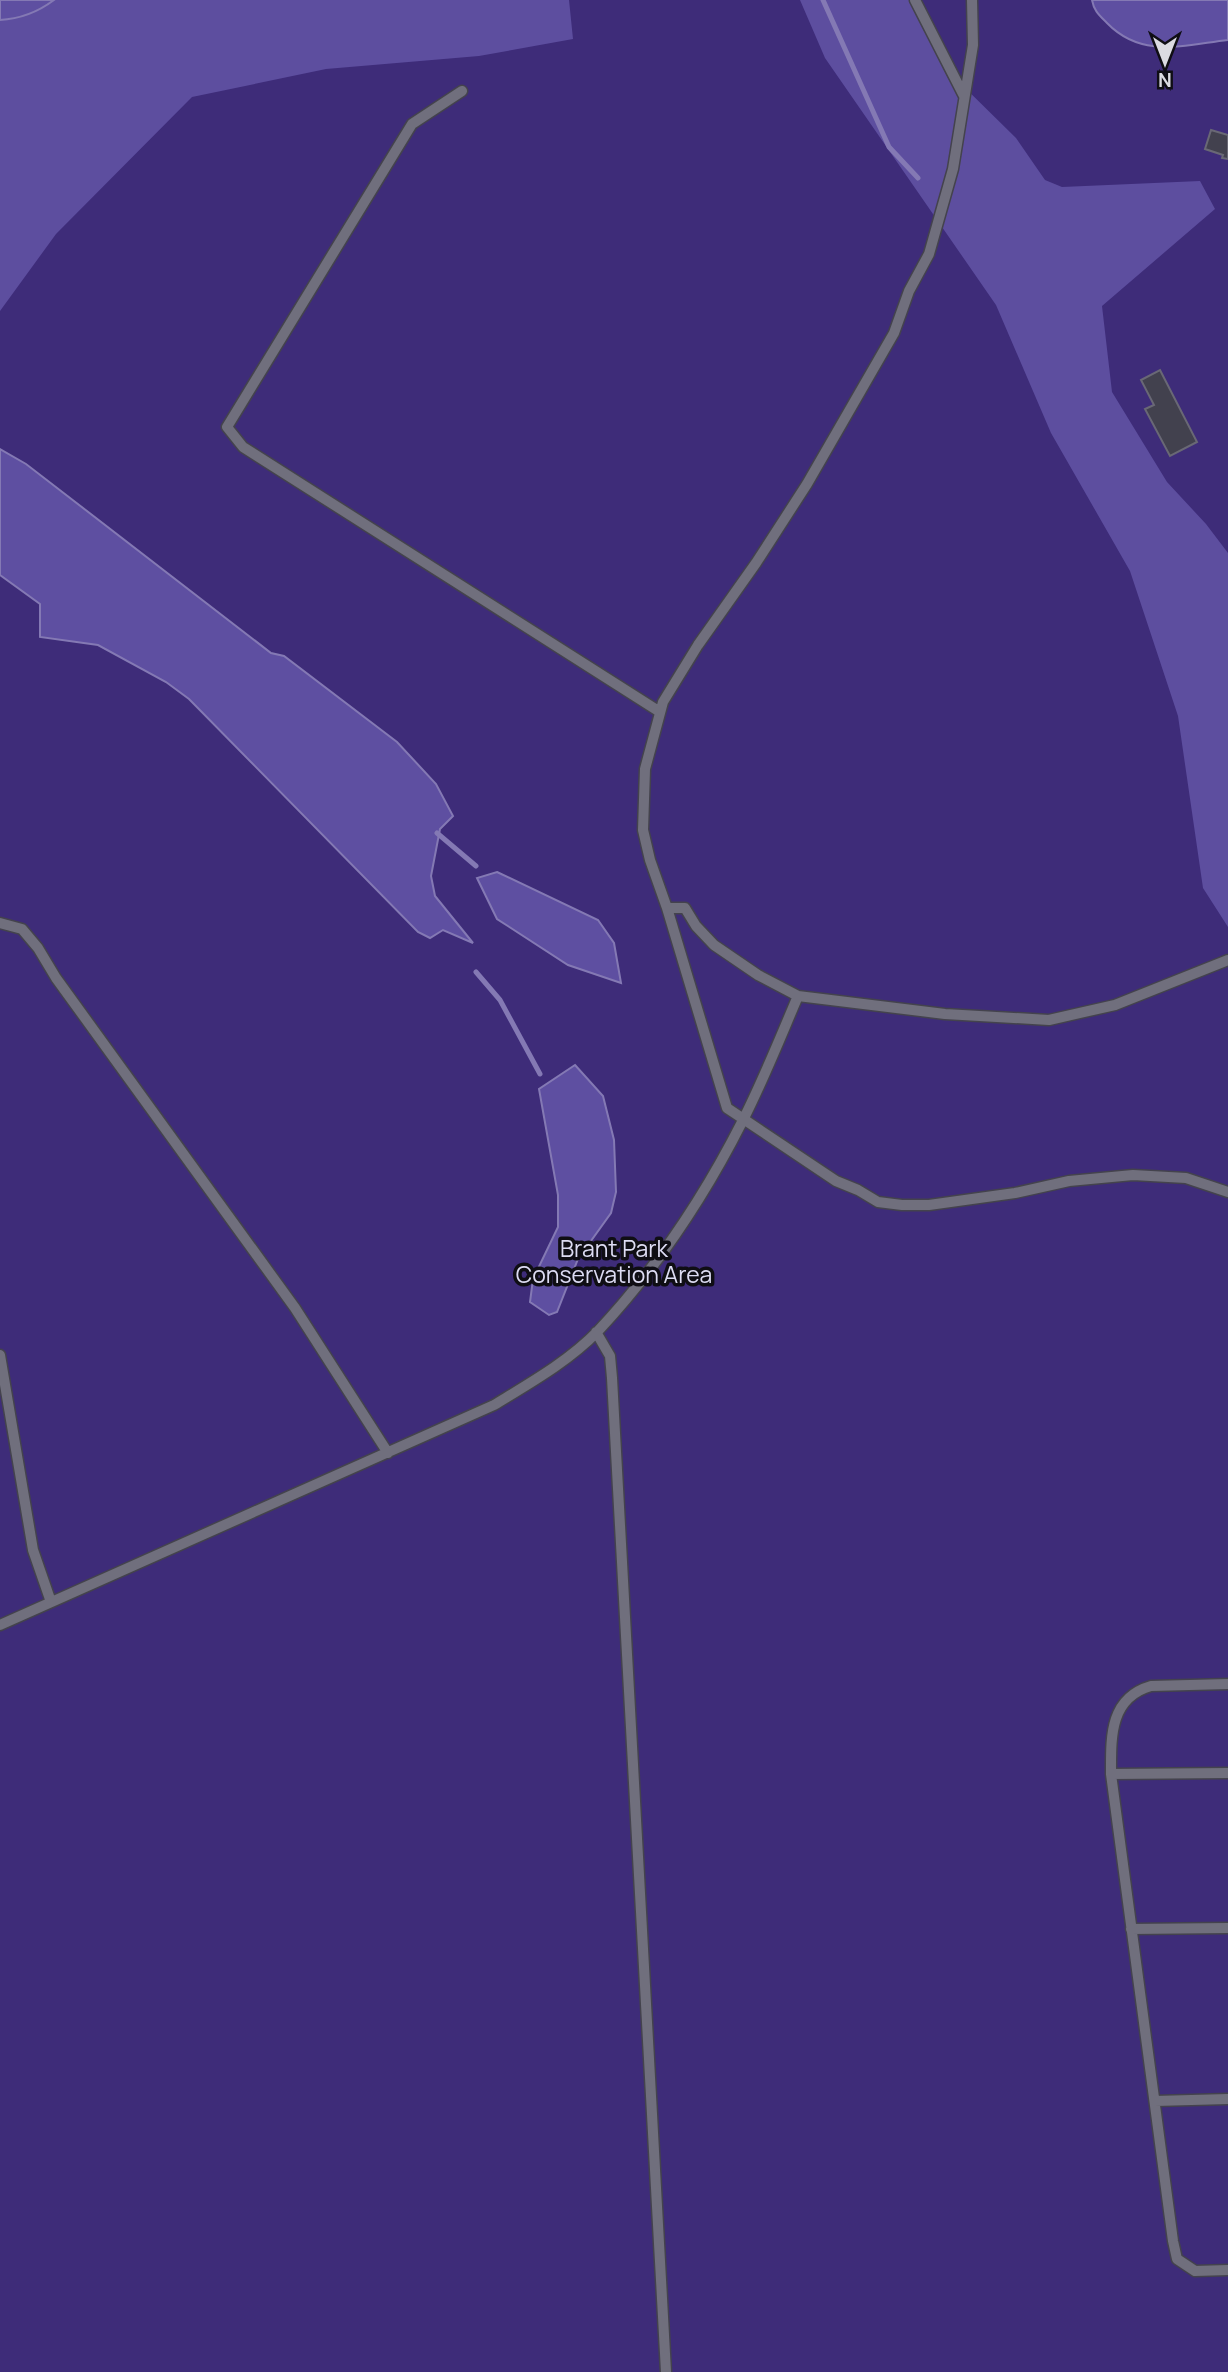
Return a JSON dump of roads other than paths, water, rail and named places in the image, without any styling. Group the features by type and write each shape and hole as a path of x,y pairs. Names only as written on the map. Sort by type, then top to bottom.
{"lane":[{"path":"915,0 964,97"},
{"path":"972,0 973,45 953,169 929,254 909,290 894,333 807,484 698,645 663,702 645,769 643,830 650,860 712,1051 718,1084 727,1108 836,1181 878,1202 929,1205 1016,1193 1069,1181 1133,1175 1186,1178 1228,1192"},
{"path":"462,91 412,124 227,426 243,447 660,712"},
{"path":"667,908 685,908 696,926 714,945 758,975 798,996 944,1014 1049,1020 1115,1005 1228,960"},
{"path":"0,922 22,929 38,948 55,978 295,1308 388,1453"},
{"path":"0,1625 495,1405 552,1368 596,1332 652,1266 685,1220 712,1178 743,1120 798,996"},
{"path":"596,1332 610,1356 612,1378 666,2372"},
{"path":"0,1355 4,1415 33,1550 51,1602"},
{"path":"1228,1684 1151,1686 1129,1696 1120,1708 1111,1738 1111,1774 1164,2180 1177,2259 1195,2271 1228,2270"},
{"path":"1111,1774 1228,1773"},
{"path":"1131,1929 1228,1928"},
{"path":"1155,2101 1228,2099"}],"waterway":[{"path":"823,0 889,147 918,178"},
{"path":"437,833 476,866"},
{"path":"476,972 500,1000 540,1074"}],"park label":[{"name":"Brant Park Conservation Area","path":"614,1261"}]}
